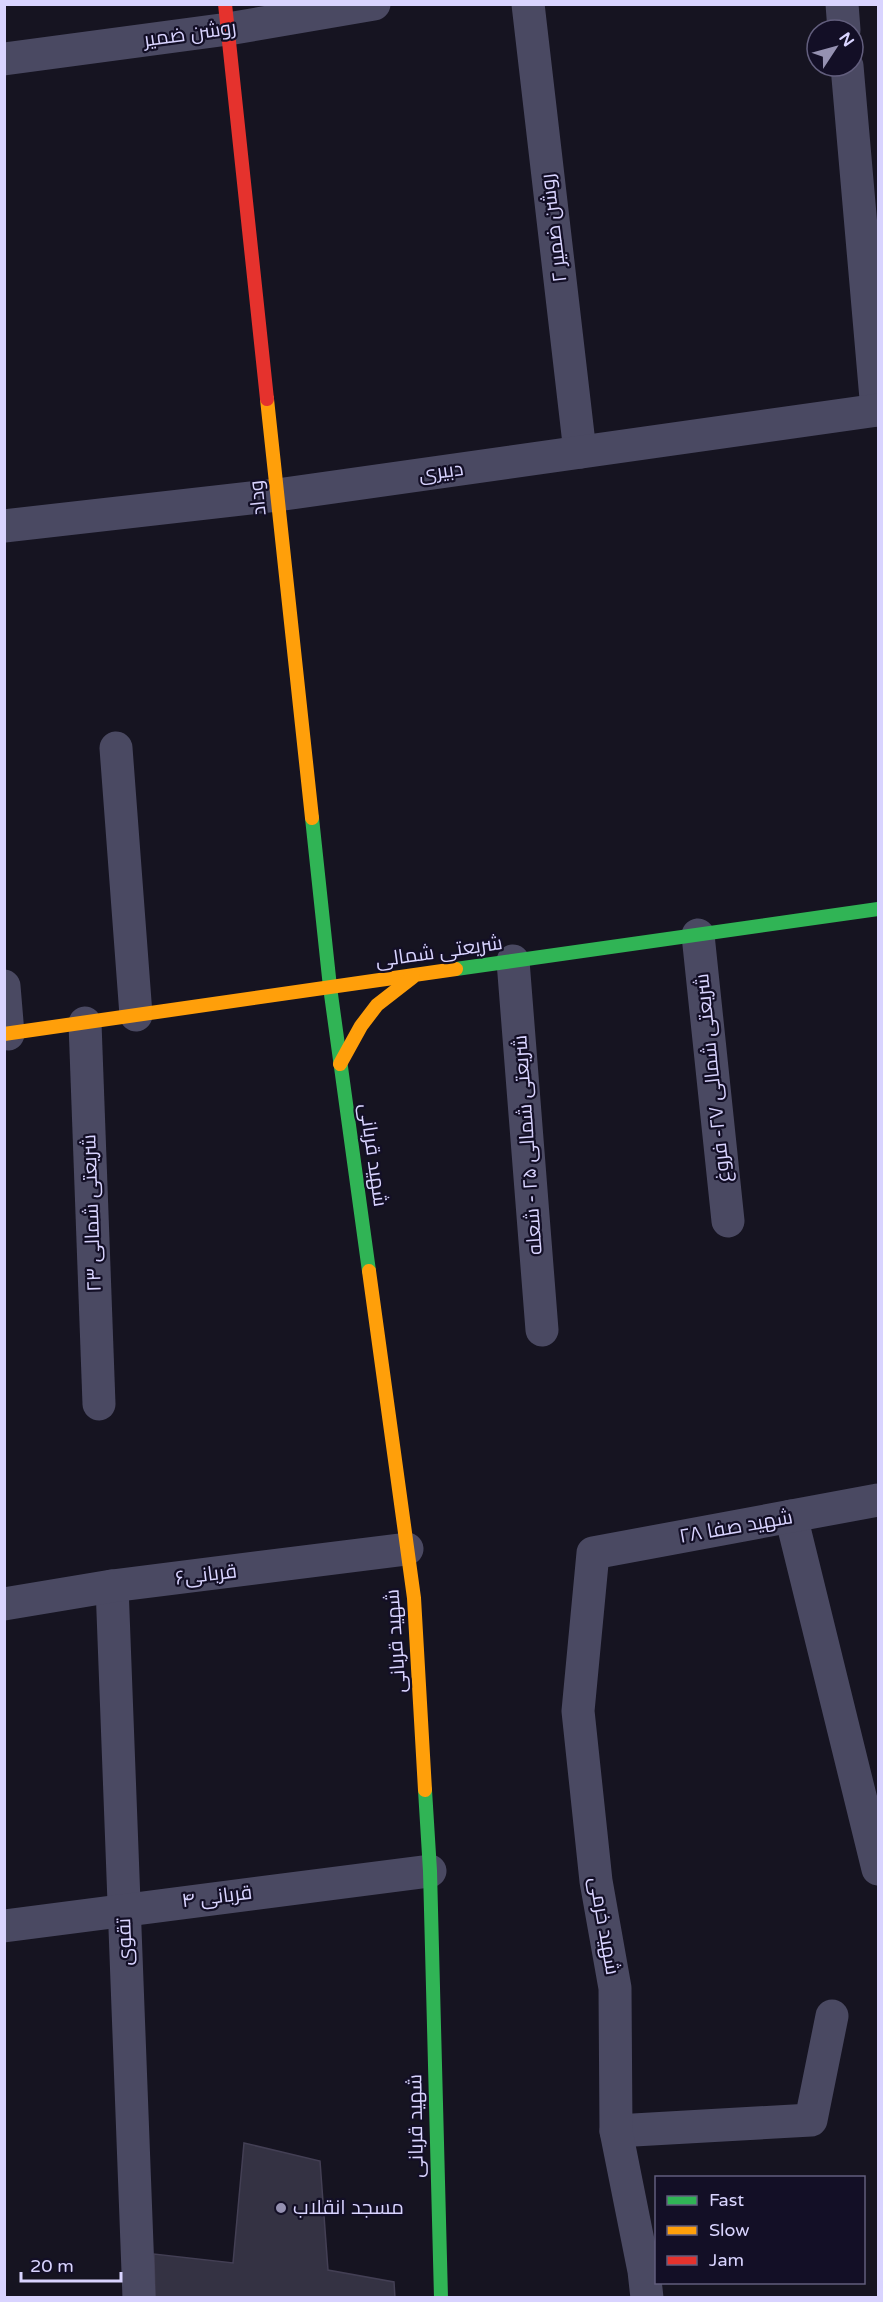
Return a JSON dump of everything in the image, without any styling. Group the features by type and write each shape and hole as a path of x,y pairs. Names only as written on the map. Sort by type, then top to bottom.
{"main road":[{"name":"وداد","path":"227,17 330,987"},
{"name":"شریعتی شمالی","path":"6,1034 879,909"},
{"path":"340,1064 361,1026 377,1005 416,975"},
{"name":"شهید قربانی","path":"330,987 414,1598 430,1871 441,2298"}],"street":[{"name":"روشن ضمیر","path":"4,59 227,17 374,4"},
{"name":"روشن ضمیر ۲","path":"528,4 580,452"},
{"path":"848,78 878,410"},
{"name":"دبیری","path":"4,526 277,495 878,410"},
{"path":"116,748 136,1015"},
{"name":"شریعتی شمالی ۲۷- فروغ","path":"698,935 728,1221"},
{"name":"شریعتی شمالی ۲۵ - شعله","path":"513,961 542,1330"},
{"path":"4,986 6,1034"},
{"name":"شریعتی شمالی ۲۳","path":"85,1023 99,1404"},
{"name":"شهید صفا ۲۸","path":"593,1553 879,1500"},
{"path":"791,1516 879,1869"},
{"name":"قربانی۶","path":"4,1604 112,1586 407,1549"},
{"name":"شهید خرمی","path":"593,1553 578,1711 596,1881 615,1988 616,2132 644,2271 647,2298"},
{"name":"تقوی","path":"112,1586 139,2298"},
{"name":"قربانی ۴","path":"4,1926 430,1871"},
{"path":"616,2132 811,2120 832,2016"}],"building":[{"name":"مسجد انقلاب","path":"244,2143 320,2161 328,2270 394,2282 395,2298 155,2298 154,2254 233,2263"}],"traffic: fast":[{"path":"312,818 330,987 369,1271"},
{"path":"456,969 878,909"},
{"path":"425,1790 430,1871 441,2298"}],"traffic: slow":[{"path":"267,399 312,818"},
{"path":"4,1034 456,969"},
{"path":"340,1064 361,1026 377,1005 413,977"},
{"path":"369,1271 414,1598 425,1790"}],"traffic: jam":[{"path":"225,4 267,399"}],"place":[{"name":"مسجد انقلاب","path":"281,2208"}]}
